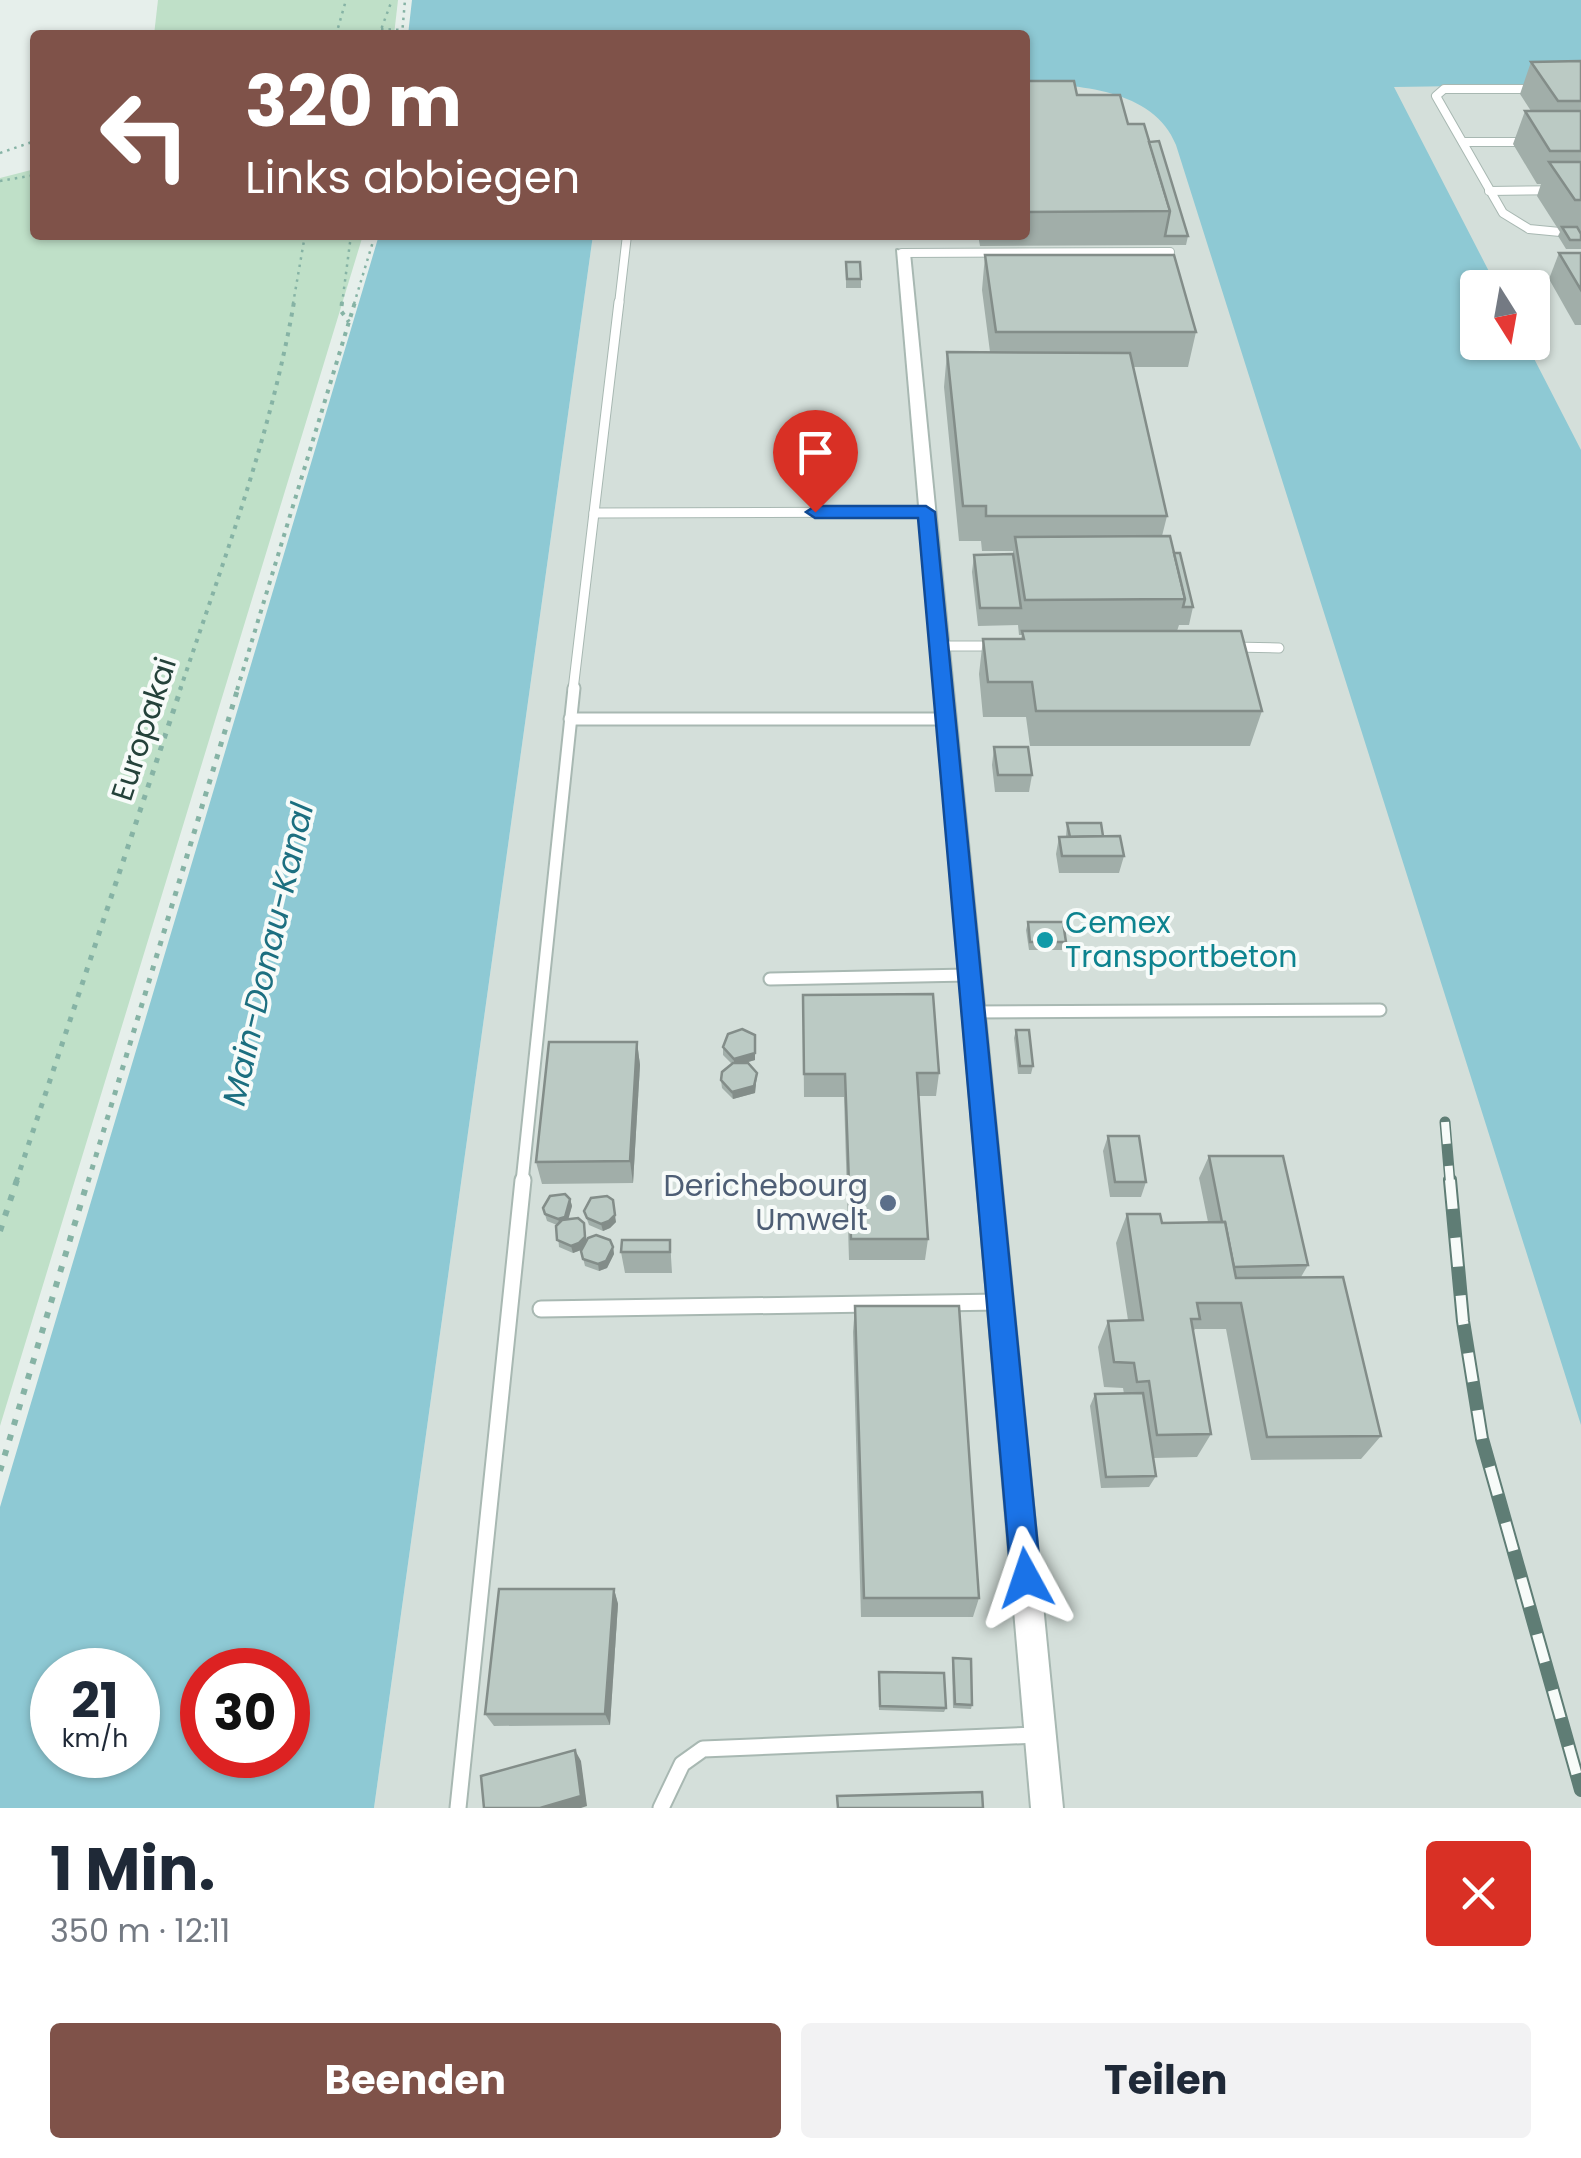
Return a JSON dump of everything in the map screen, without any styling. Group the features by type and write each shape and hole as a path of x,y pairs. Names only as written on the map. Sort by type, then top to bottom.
{"street":[{"path":"902,253 1047,1808"}],"lane":[{"path":"1542,89 1444,89 1436,96 1489,191 1511,221 1549,234 1581,234"},
{"path":"1463,142 1542,142"},
{"path":"1489,191 1581,190"},
{"path":"458,1808 570,719 626,240"},
{"path":"902,253 1170,252"},
{"path":"594,513 926,512"},
{"path":"938,646 1014,646"},
{"path":"1222,647 1279,648"},
{"path":"570,719 944,719"},
{"path":"770,979 968,976"},
{"path":"972,1012 1380,1010"},
{"path":"541,1309 1000,1302"},
{"path":"662,1808 682,1764 703,1749 1041,1735"}],"path":[{"path":"337,30 346,0"},
{"path":"386,30 381,29 392,0"},
{"path":"402,30 405,0"},
{"path":"0,153 30,142"},
{"path":"0,182 30,176"},
{"name":"Europakai","path":"0,1231 254,468 283,363 305,240"},
{"path":"350,240 341,311 350,322"},
{"path":"0,1471 374,240"}],"shaded area":[{"path":"1581,0 1581,1808 374,1808 592,240 1030,240 1030,35"}],"green space":[{"path":"158,0 398,0 395,30 155,30"},
{"path":"30,170 30,240 361,240 0,1426 0,178"}],"water":[{"path":"412,0 1581,0 1581,84 1394,87 1488,270 1460,270 1460,360 1535,360 1581,450 1581,1425 1176,145 1165,126 1132,101 1089,89 1030,84 1030,30 409,30"},
{"name":"Main-Donau-Kanal","path":"378,240 592,240 374,1808 0,1808 0,1507"}],"building":[{"path":"1581,61 1581,101 1558,101 1531,62"},
{"path":"1030,81 1074,81 1077,95 1120,95 1128,124 1144,124 1170,211 1030,212"},
{"path":"1525,111 1581,111 1581,151 1550,151"},
{"path":"1159,141 1188,236 1165,236 1170,211 1149,142"},
{"path":"1549,162 1581,162 1581,200 1575,200"},
{"path":"1562,227 1577,227 1581,240 1570,240"},
{"path":"1559,253 1581,253 1581,290"},
{"path":"985,255 1174,255 1196,332 996,332"},
{"path":"846,262 860,262 861,279 847,279"},
{"path":"947,352 1130,353 1167,516 986,516 986,506 963,506"},
{"path":"1170,536 1185,599 1025,600 1015,537"},
{"path":"1174,553 1180,553 1193,607 1183,607 1185,599"},
{"path":"1013,554 1021,608 980,608 974,555"},
{"path":"1022,631 1241,631 1262,711 1036,711 1032,682 988,682 983,639 1024,639"},
{"path":"994,747 1028,747 1032,775 998,775"},
{"path":"1067,823 1101,823 1103,836 1070,837"},
{"path":"1120,836 1124,856 1062,856 1059,837"},
{"path":"1028,922 1063,922 1066,942 1030,942"},
{"path":"933,994 939,1073 917,1073 928,1239 851,1239 845,1074 804,1074 803,995"},
{"path":"742,1029 755,1035 755,1053 734,1059 723,1047 728,1034"},
{"path":"1016,1030 1029,1030 1033,1066 1020,1066"},
{"path":"549,1042 637,1042 630,1161 536,1162"},
{"path":"733,1063 748,1063 757,1073 754,1086 732,1092 721,1080 722,1072"},
{"path":"1108,1136 1139,1136 1146,1182 1115,1182"},
{"path":"1209,1156 1283,1156 1308,1265 1234,1267"},
{"path":"565,1194 570,1199 565,1217 558,1219 545,1214 543,1208 550,1196"},
{"path":"607,1196 613,1200 615,1215 601,1224 587,1218 584,1211 591,1198"},
{"path":"1127,1214 1160,1214 1162,1223 1225,1222 1236,1278 1343,1277 1381,1436 1267,1437 1241,1303 1197,1303 1200,1319 1191,1319 1211,1434 1157,1435 1149,1381 1137,1382 1134,1363 1114,1362 1108,1321 1143,1320"},
{"path":"578,1218 584,1223 585,1237 571,1246 557,1240 556,1226 562,1220"},
{"path":"596,1235 610,1240 613,1247 606,1261 598,1264 583,1259 581,1251 588,1238"},
{"path":"622,1240 670,1240 670,1252 621,1252"},
{"path":"855,1306 959,1306 979,1598 864,1598"},
{"path":"1143,1393 1156,1476 1106,1477 1095,1394"},
{"path":"499,1589 614,1589 605,1714 485,1714"},
{"path":"953,1658 971,1659 972,1705 955,1704"},
{"path":"879,1672 944,1673 946,1708 880,1706"},
{"path":"575,1750 581,1796 540,1808 484,1808 481,1776"},
{"path":"982,1792 983,1808 838,1808 837,1796"}],"railway":[{"path":"1445,1122 1450,1182"},
{"path":"1450,1180 1463,1321 1482,1439 1581,1790"}],"place":[{"name":"Cemex Transportbeton","path":"1045,940"},
{"name":"Derichebourg Umwelt","path":"888,1203"}],"route":[{"path":"815,512 926,512 1026,1578"}]}
